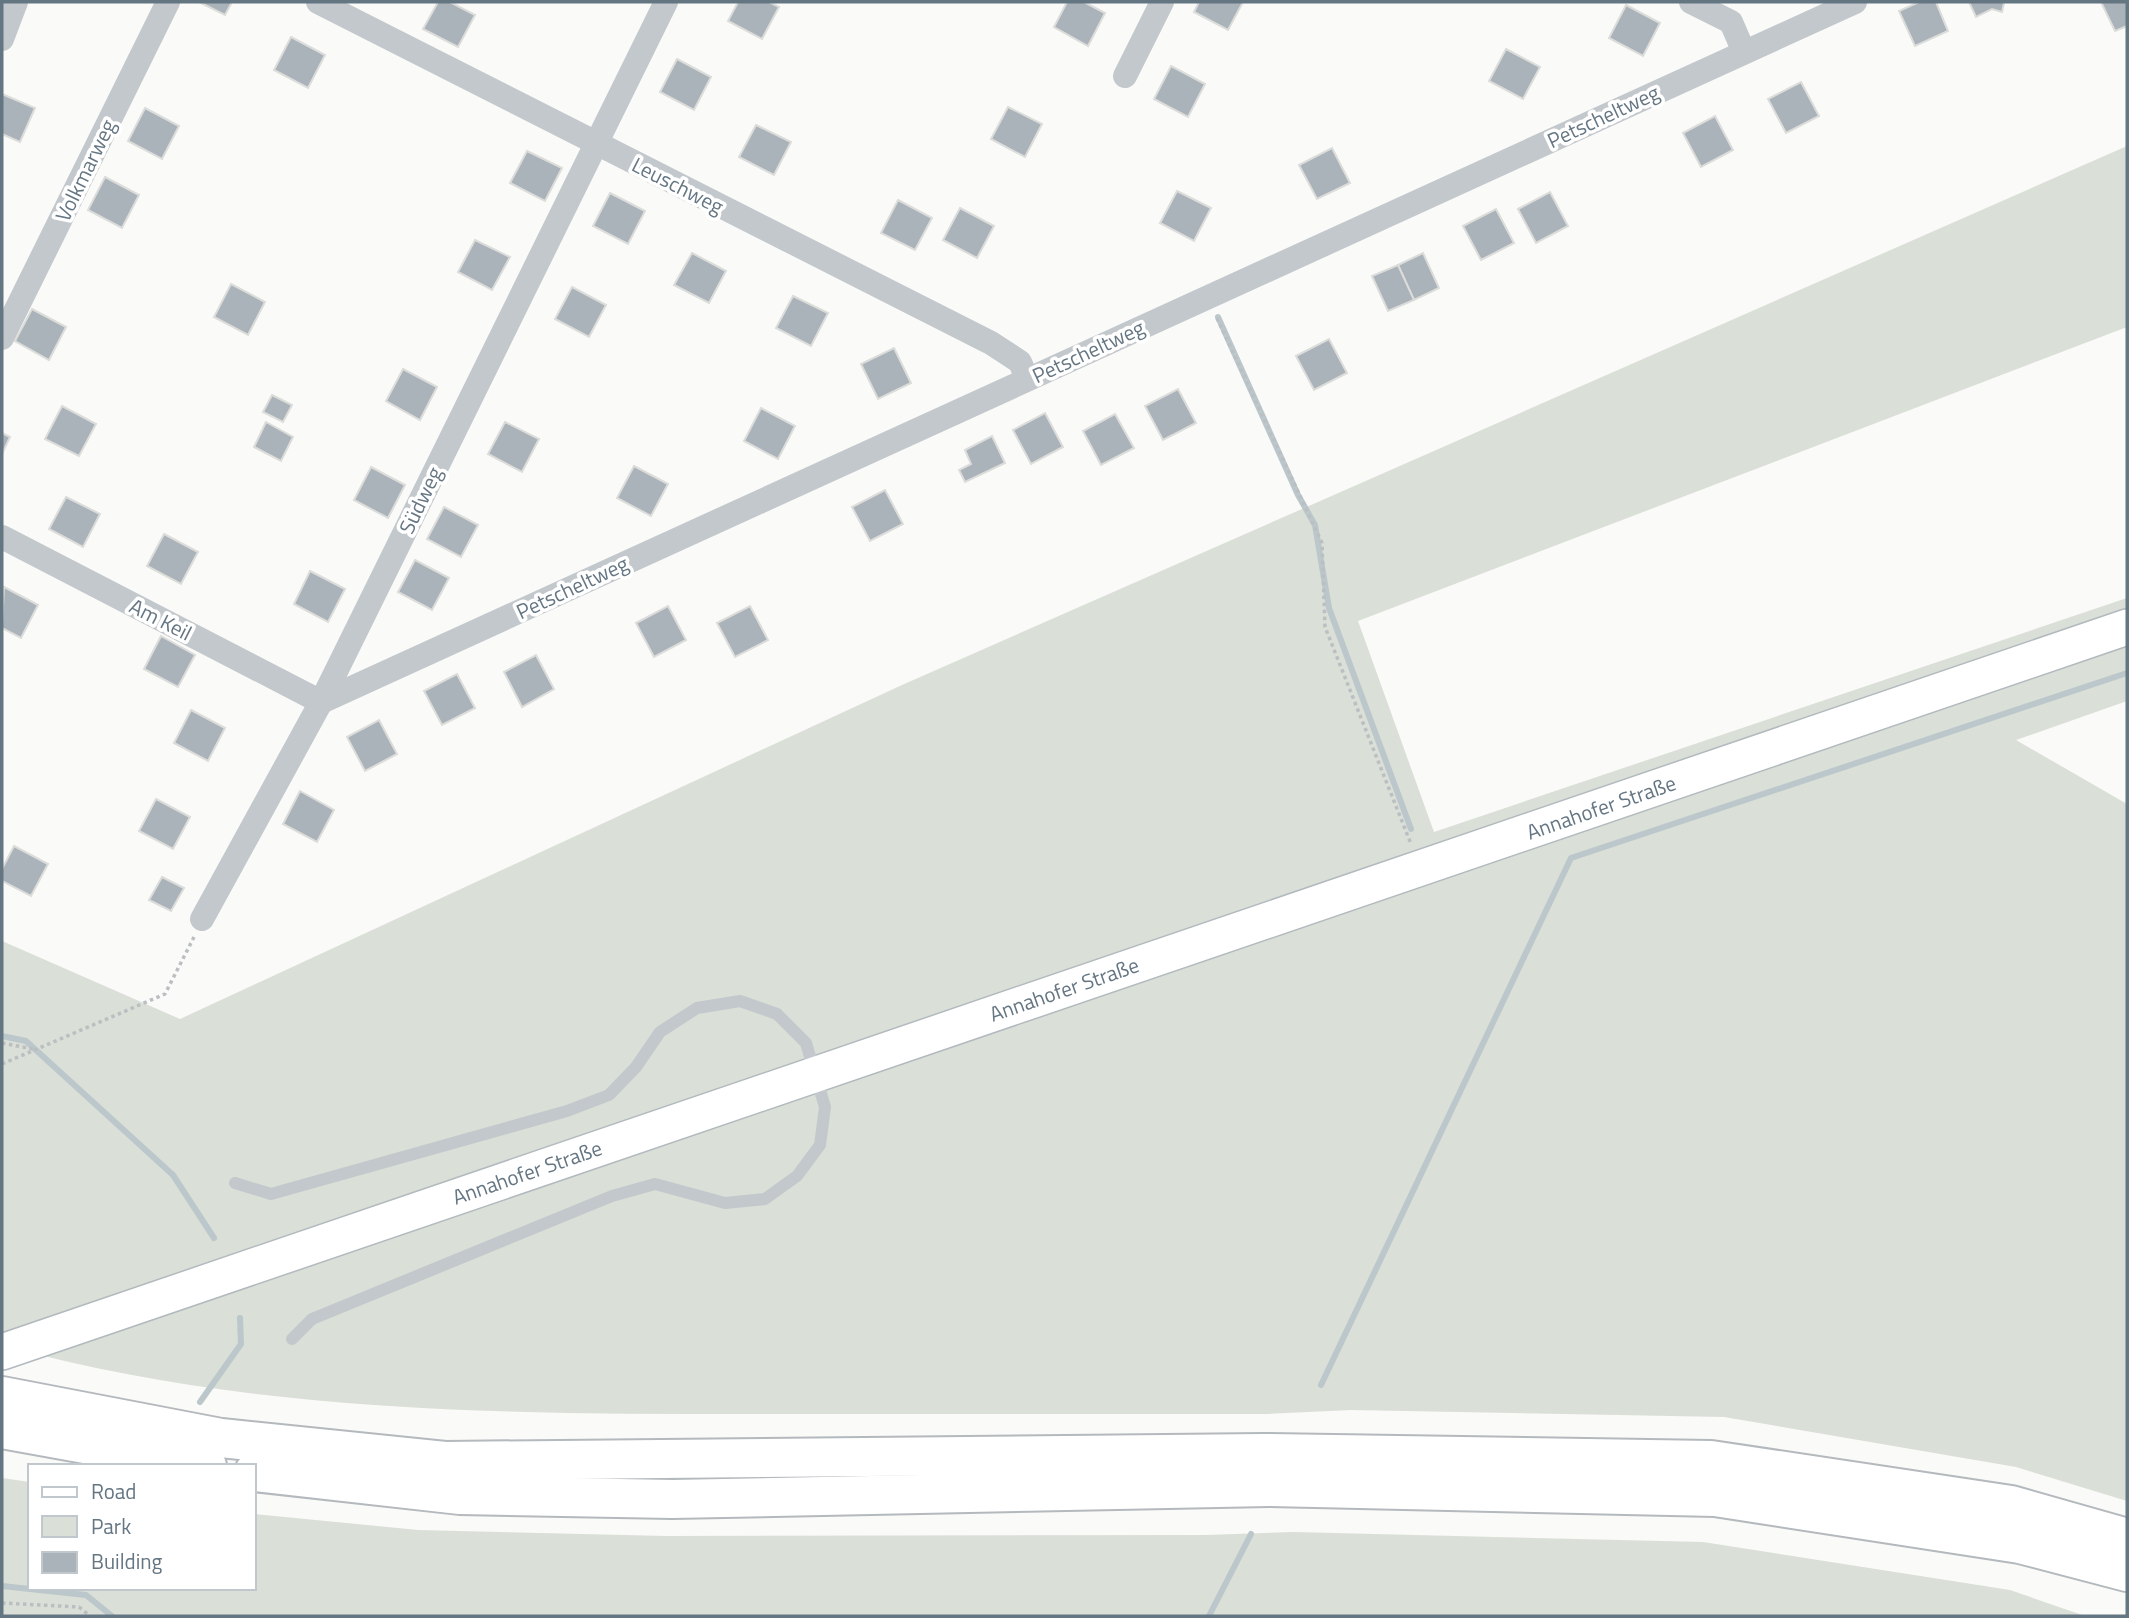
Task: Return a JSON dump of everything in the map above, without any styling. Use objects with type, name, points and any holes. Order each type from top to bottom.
[{"type":"highway","points":[[2,1396],[221,1438],[445,1461],[1264,1453],[1712,1460],[2011,1505],[2127,1538]]},
{"type":"highway","points":[[2,1430],[196,1464]]},
{"type":"highway","points":[[256,1472],[460,1496],[672,1499],[1269,1487],[1715,1497],[2020,1544],[2127,1572]]},
{"type":"street","points":[[2,39],[16,2]]},
{"type":"street","name":"Volkmarweg","points":[[2,338],[168,2]]},
{"type":"street","name":"Leuschweg","points":[[318,2],[991,343],[1020,362],[1027,379]]},
{"type":"street","name":"Südweg","points":[[202,919],[321,702],[666,2]]},
{"type":"street","points":[[1125,76],[1162,2]]},
{"type":"street","points":[[1692,2],[1731,22],[1744,52]]},
{"type":"street","name":"Petscheltweg","points":[[321,702],[1855,2]]},
{"type":"street","name":"Am Keil","points":[[2,537],[321,702]]},
{"type":"street","name":"Annahofer Straße","points":[[2,1352],[816,1072],[2127,627]]},
{"type":"lane","points":[[235,1183],[271,1194],[567,1111],[609,1095],[636,1067],[660,1032],[697,1008],[740,1002],[777,1014],[806,1043],[825,1107],[820,1145],[797,1176],[765,1199],[725,1203],[655,1184],[612,1196],[312,1319],[292,1339]]},
{"type":"path","points":[[1207,297],[1322,543],[1325,627],[1421,868]]},
{"type":"path","points":[[2,1063],[165,994],[202,919]]},
{"type":"path","points":[[2,1042],[35,1049]]},
{"type":"path","points":[[2,1603],[79,1607],[90,1616]]},
{"type":"green space","points":[[2127,146],[2127,327],[1358,621],[1434,832],[2127,598],[2127,701],[2016,740],[2127,804],[2127,1501],[2016,1467],[1724,1417],[1351,1410],[1267,1414],[743,1414],[463,1410],[370,1405],[184,1384],[93,1367],[2,1345],[2,941],[180,1019],[902,685]]},
{"type":"green space","points":[[2,1478],[28,1482],[28,1590],[256,1590],[256,1514],[418,1530],[666,1536],[1206,1535],[1293,1532],[1703,1542],[2010,1590],[2085,1616],[2,1616]]},
{"type":"building","points":[[199,2],[232,2],[225,15]]},
{"type":"building","points":[[438,2],[450,2],[475,15],[458,47],[423,29]]},
{"type":"building","points":[[738,2],[769,2],[779,7],[762,39],[728,21]]},
{"type":"building","points":[[1067,2],[1084,2],[1105,13],[1088,46],[1054,27]]},
{"type":"building","points":[[1199,2],[1243,2],[1228,30],[1194,12]]},
{"type":"building","points":[[1919,2],[1936,2],[1948,31],[1915,46],[1899,11]]},
{"type":"building","points":[[1969,2],[2004,3],[2002,12],[1992,9],[1976,17]]},
{"type":"building","points":[[2101,2],[2127,2],[2127,26],[2115,31]]},
{"type":"building","points":[[1626,5],[1660,23],[1643,56],[1609,38]]},
{"type":"building","points":[[291,37],[325,55],[308,88],[274,70]]},
{"type":"building","points":[[1506,49],[1540,67],[1523,99],[1489,81]]},
{"type":"building","points":[[677,59],[711,77],[694,110],[660,92]]},
{"type":"building","points":[[1171,66],[1205,84],[1188,117],[1154,99]]},
{"type":"building","points":[[1801,82],[1819,116],[1786,133],[1768,99]]},
{"type":"building","points":[[2,94],[35,108],[20,142],[2,134]]},
{"type":"building","points":[[1008,107],[1042,124],[1025,157],[991,139]]},
{"type":"building","points":[[145,108],[179,126],[162,159],[128,141]]},
{"type":"building","points":[[1715,116],[1733,150],[1701,167],[1683,133]]},
{"type":"building","points":[[756,125],[791,142],[774,175],[739,157]]},
{"type":"building","points":[[1332,148],[1350,183],[1317,199],[1299,165]]},
{"type":"building","points":[[527,151],[562,168],[545,201],[510,183]]},
{"type":"building","points":[[105,177],[139,195],[122,228],[88,210]]},
{"type":"building","points":[[1177,191],[1211,208],[1194,241],[1160,223]]},
{"type":"building","points":[[1550,192],[1568,226],[1536,243],[1518,209]]},
{"type":"building","points":[[610,193],[645,211],[628,244],[593,226]]},
{"type":"building","points":[[898,200],[932,218],[915,250],[881,233]]},
{"type":"building","points":[[960,208],[994,226],[977,258],[943,240]]},
{"type":"building","points":[[1496,209],[1514,243],[1481,260],[1463,226]]},
{"type":"building","points":[[475,240],[510,257],[492,290],[458,272]]},
{"type":"building","points":[[692,253],[726,271],[709,303],[674,285]]},
{"type":"building","points":[[1423,253],[1439,288],[1414,300],[1398,265]]},
{"type":"building","points":[[1398,265],[1414,300],[1388,311],[1372,276]]},
{"type":"building","points":[[231,284],[265,302],[248,335],[214,317]]},
{"type":"building","points":[[572,287],[606,305],[589,337],[555,319]]},
{"type":"building","points":[[793,296],[828,313],[811,346],[776,328]]},
{"type":"building","points":[[32,309],[66,327],[49,360],[15,341]]},
{"type":"building","points":[[1329,339],[1347,373],[1314,390],[1296,356]]},
{"type":"building","points":[[894,348],[911,383],[878,399],[861,364]]},
{"type":"building","points":[[403,369],[437,387],[420,420],[386,401]]},
{"type":"building","points":[[1178,389],[1196,423],[1163,440],[1145,406]]},
{"type":"building","points":[[272,395],[292,405],[283,422],[263,412]]},
{"type":"building","points":[[62,406],[96,424],[79,456],[45,439]]},
{"type":"building","points":[[761,408],[795,426],[778,459],[744,441]]},
{"type":"building","points":[[1045,413],[1063,447],[1031,464],[1013,430]]},
{"type":"building","points":[[1115,414],[1134,448],[1101,465],[1083,431]]},
{"type":"building","points":[[266,422],[293,437],[281,461],[254,447]]},
{"type":"building","points":[[505,422],[539,439],[522,472],[488,454]]},
{"type":"building","points":[[2,433],[10,437],[2,454]]},
{"type":"building","points":[[992,436],[1005,463],[965,482],[959,470],[971,464],[965,450]]},
{"type":"building","points":[[634,466],[668,484],[651,516],[617,498]]},
{"type":"building","points":[[371,467],[405,485],[388,518],[354,500]]},
{"type":"building","points":[[885,490],[903,524],[870,541],[852,507]]},
{"type":"building","points":[[66,497],[100,514],[83,547],[49,529]]},
{"type":"building","points":[[444,507],[478,525],[461,557],[427,539]]},
{"type":"building","points":[[164,534],[198,552],[181,584],[147,566]]},
{"type":"building","points":[[415,560],[449,578],[432,610],[398,592]]},
{"type":"building","points":[[310,571],[345,589],[328,622],[294,604]]},
{"type":"building","points":[[4,587],[38,605],[21,638],[2,628]]},
{"type":"building","points":[[668,606],[686,640],[654,657],[636,623]]},
{"type":"building","points":[[750,606],[768,640],[735,657],[717,623]]},
{"type":"building","points":[[161,636],[195,655],[178,687],[144,669]]},
{"type":"building","points":[[536,655],[554,689],[522,707],[504,672]]},
{"type":"building","points":[[457,674],[475,708],[442,725],[424,691]]},
{"type":"building","points":[[191,710],[225,728],[208,761],[174,743]]},
{"type":"building","points":[[379,720],[397,754],[365,771],[347,737]]},
{"type":"building","points":[[300,791],[334,810],[317,842],[283,824]]},
{"type":"building","points":[[156,799],[190,817],[173,849],[139,831]]},
{"type":"building","points":[[14,846],[48,864],[31,896],[2,881],[2,869]]},
{"type":"building","points":[[162,877],[184,888],[171,911],[149,900]]},
{"type":"waterway","points":[[1218,317],[1298,495],[1315,525],[1329,608],[1411,829]]},
{"type":"waterway","points":[[1321,1385],[1571,858],[2127,673]]},
{"type":"waterway","points":[[2,1036],[26,1041],[173,1175],[214,1238]]},
{"type":"waterway","points":[[200,1402],[241,1344],[240,1318]]},
{"type":"waterway","points":[[1209,1616],[1251,1534]]},
{"type":"waterway","points":[[2,1586],[28,1589]]},
{"type":"waterway","points":[[39,1590],[86,1595],[112,1616]]}]
